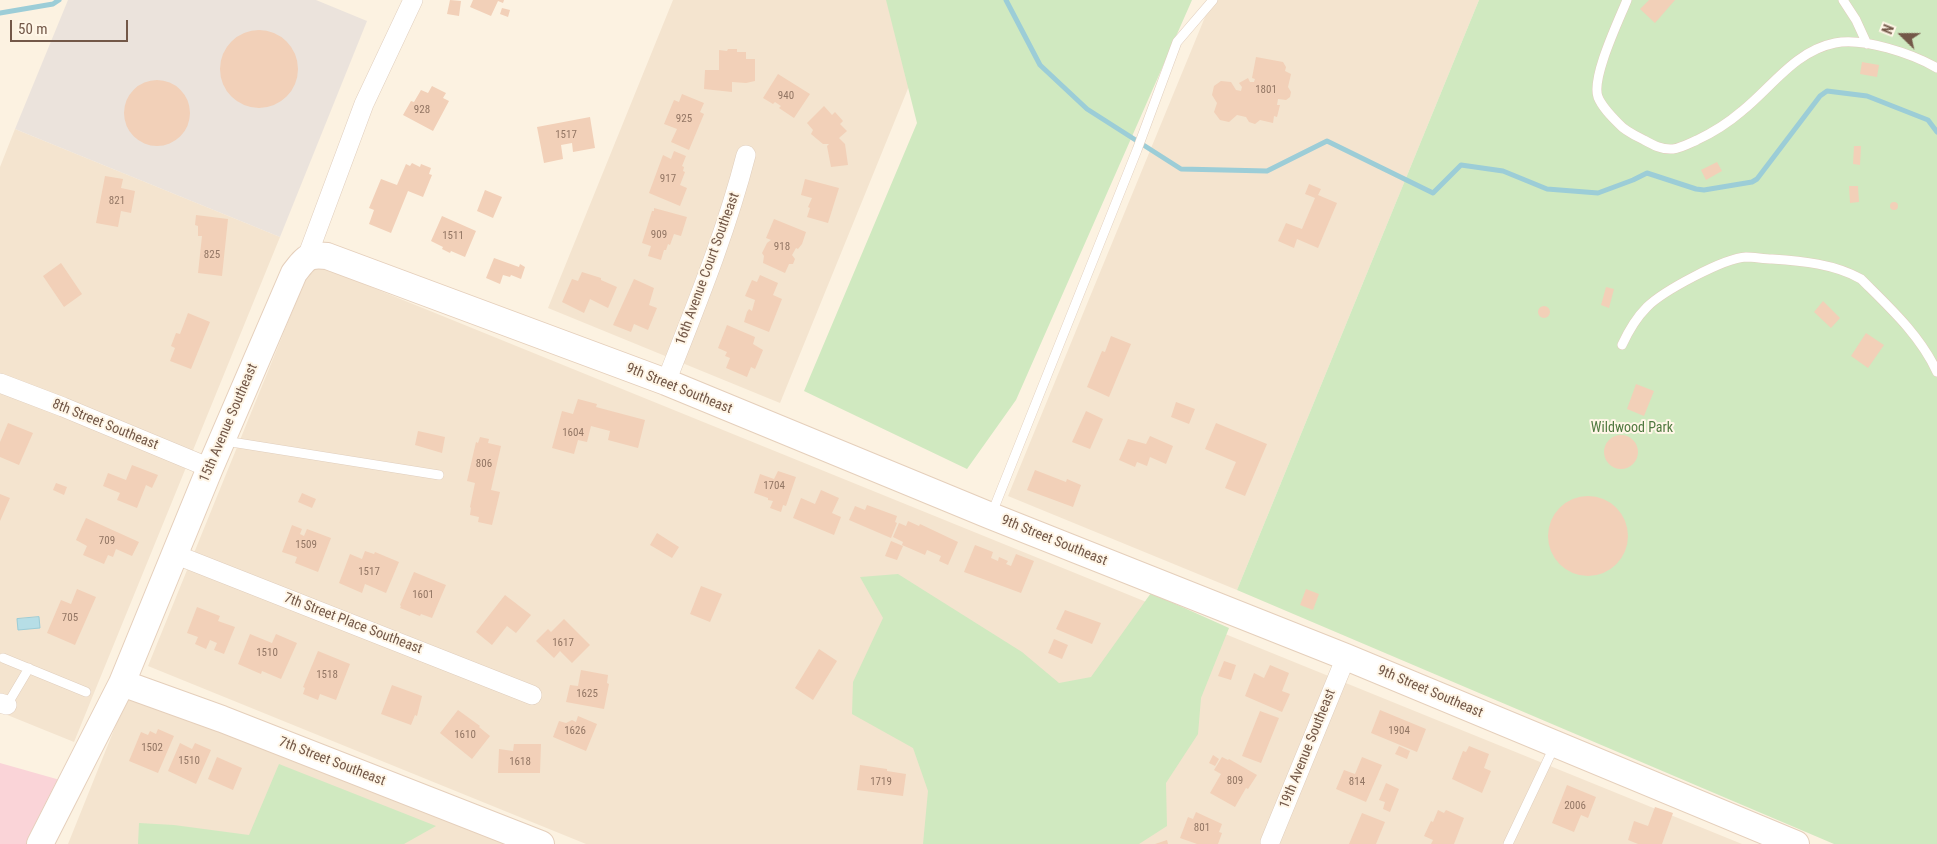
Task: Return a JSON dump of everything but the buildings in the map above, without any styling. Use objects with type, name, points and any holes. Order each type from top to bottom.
[{"type":"street","name":"15th Avenue Southeast","points":[[40,844],[122,683],[210,468],[294,273],[307,257],[364,104],[413,0]]},
{"type":"street","name":"16th Avenue Court Southeast","points":[[666,382],[707,276],[737,188],[746,155]]},
{"type":"street","name":"9th Street Southeast","points":[[307,257],[315,255],[327,256],[666,382],[990,516],[1346,657],[1765,835],[1796,844]]},
{"type":"street","name":"8th Street Southeast","points":[[0,384],[63,407],[210,468]]},
{"type":"street","name":"7th Street Place Southeast","points":[[174,554],[532,695]]},
{"type":"street","name":"19th Avenue Southeast","points":[[1270,842],[1346,657]]},
{"type":"street","name":"7th Street Southeast","points":[[122,683],[231,722],[541,844]]},
{"type":"lane","points":[[990,516],[1137,150],[1178,42],[1213,0]]},
{"type":"lane","points":[[1627,0],[1603,62],[1597,84],[1598,96],[1603,106],[1620,126],[1658,147],[1672,149],[1719,129],[1743,111],[1798,60],[1817,49],[1836,42],[1867,44],[1916,58],[1937,68]]},
{"type":"lane","points":[[1843,0],[1856,20],[1867,44]]},
{"type":"lane","points":[[1622,345],[1648,306],[1697,275],[1744,257],[1790,260],[1835,268],[1851,273],[1861,279],[1912,332],[1926,350],[1937,372]]},
{"type":"lane","points":[[222,440],[439,476]]},
{"type":"lane","points":[[3,658],[86,692]]},
{"type":"lane","points":[[4,704],[29,668]]},
{"type":"lane","points":[[1508,844],[1556,745]]},
{"type":"shaded area","points":[[68,0],[316,0],[367,21],[280,237],[15,129]]},
{"type":"shaded area","points":[[673,0],[944,0],[780,403],[548,308]]},
{"type":"shaded area","points":[[1212,0],[1479,0],[1237,590],[1008,496]]},
{"type":"shaded area","points":[[15,129],[280,237],[74,742],[0,712],[0,167]]},
{"type":"shaded area","points":[[312,263],[1742,844],[586,844],[148,666]]},
{"type":"shaded area","points":[[130,690],[510,844],[68,844]]},
{"type":"shaded area","points":[[0,763],[60,780],[32,844],[0,844]]},
{"type":"green space","points":[[886,0],[1192,0],[1016,400],[967,469],[804,391],[917,123]]},
{"type":"green space","name":"Wildwood Park","points":[[1479,0],[1937,0],[1937,844],[1834,844],[1237,590]]},
{"type":"green space","points":[[898,574],[1022,652],[1059,683],[1091,677],[1151,593],[1229,628],[1201,698],[1198,734],[1166,783],[1167,826],[1139,844],[923,844],[928,791],[913,748],[852,714],[853,682],[883,618],[860,577]]},
{"type":"green space","points":[[279,764],[436,826],[404,844],[138,844],[139,823],[174,825],[249,835]]},
{"type":"water","points":[[39,617],[40,628],[18,630],[17,619]]},
{"type":"waterway","points":[[0,13],[53,4],[59,0]]},
{"type":"waterway","points":[[1006,0],[1040,65],[1087,109],[1181,169],[1267,171],[1327,141],[1433,193],[1461,165],[1503,171],[1547,189],[1598,193],[1647,173],[1704,190],[1752,182],[1757,179],[1820,96],[1827,91],[1867,96],[1928,120],[1937,132]]}]
